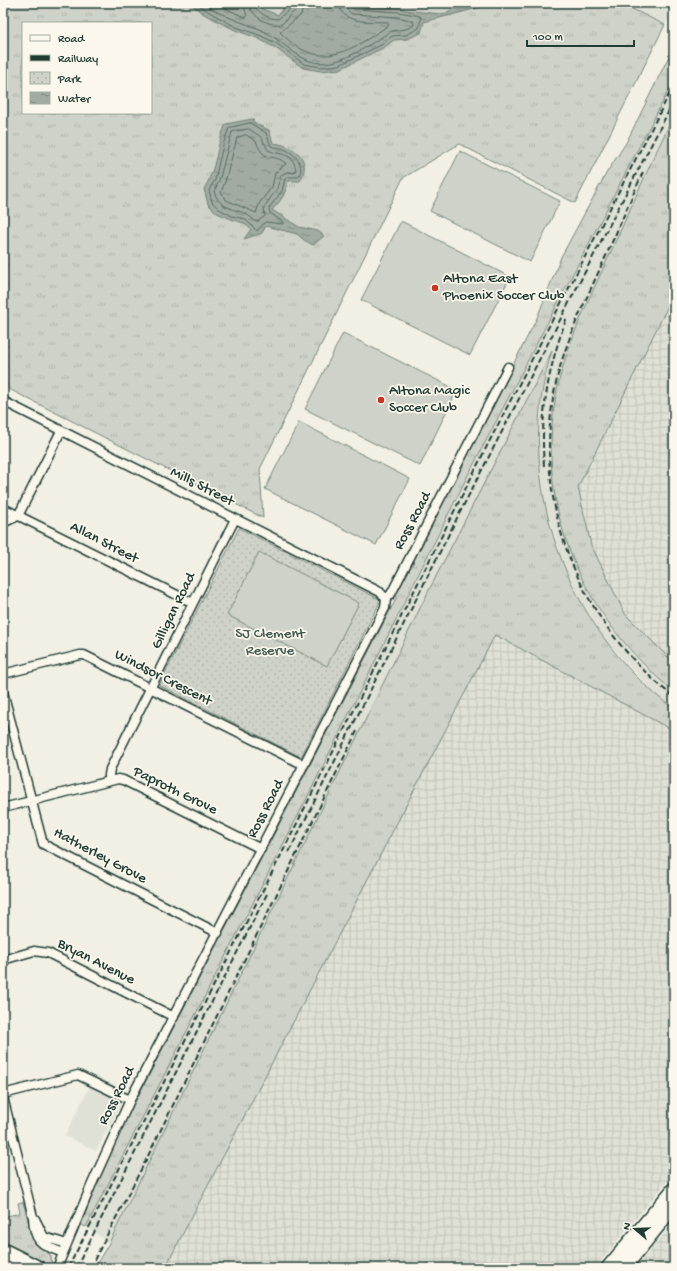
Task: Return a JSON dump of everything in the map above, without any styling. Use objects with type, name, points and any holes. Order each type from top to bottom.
[{"type":"main road","points":[[626,1260],[674,1189]]},
{"type":"main road","points":[[608,1268],[626,1260],[674,1206]]},
{"type":"main road","points":[[3,1250],[39,1268]]},
{"type":"main road","points":[[3,1263],[12,1268]]},
{"type":"street","name":"Ross Road","points":[[58,1268],[105,1153],[130,1100],[218,933],[385,608],[386,599],[413,551],[508,367]]},
{"type":"street","name":"Mills Street","points":[[3,401],[380,592],[386,599]]},
{"type":"street","points":[[3,523],[18,516],[61,431]]},
{"type":"street","name":"Allan Street","points":[[3,508],[193,603]]},
{"type":"street","name":"Gilligan Road","points":[[110,781],[108,775],[110,769],[235,519]]},
{"type":"street","name":"Windsor Crescent","points":[[3,674],[80,655],[88,657],[304,765]]},
{"type":"street","name":"Hatherley Grove","points":[[3,692],[40,838],[46,847],[218,933]]},
{"type":"street","name":"Paproth Grove","points":[[3,808],[118,779],[129,782],[261,849]]},
{"type":"street","name":"Bryan Avenue","points":[[3,960],[34,951],[48,953],[174,1017]]},
{"type":"street","points":[[63,1253],[39,1242],[34,1232],[33,1217],[3,1096],[78,1075],[130,1100]]},
{"type":"street","points":[[33,1217],[44,1237],[67,1244]]},
{"type":"shaded area","points":[[620,3],[674,3],[674,9],[665,25]]},
{"type":"shaded area","points":[[674,80],[674,116],[650,163],[621,230],[586,304],[567,355],[554,409],[552,473],[559,516],[573,559],[592,599],[605,620],[628,649],[645,667],[674,692],[674,709],[658,698],[606,641],[577,594],[561,558],[545,501],[539,458],[541,405],[545,377],[551,354],[428,592],[109,1243],[86,1227],[304,804],[465,481]]},
{"type":"shaded area","points":[[674,294],[674,663],[625,614],[591,545],[578,487]]},
{"type":"shaded area","points":[[495,634],[674,731],[674,1173],[595,1268],[165,1268]]},
{"type":"shaded area","points":[[95,1075],[127,1092],[96,1151],[65,1136]]},
{"type":"shaded area","points":[[674,1221],[674,1268],[636,1268]]},
{"type":"green space","points":[[3,3],[620,3],[665,25],[575,203],[459,144],[403,178],[260,469],[263,518],[3,386]]},
{"type":"green space","points":[[674,46],[674,80],[465,481],[304,804],[86,1227],[81,1225],[95,1188],[122,1127],[397,597],[395,595],[537,318],[561,257],[607,172],[626,143]]},
{"type":"green space","points":[[674,116],[674,294],[578,487],[591,545],[625,614],[674,663],[674,692],[642,662],[614,630],[591,595],[572,558],[559,518],[552,477],[551,434],[557,390],[575,332],[591,294]]},
{"type":"green space","points":[[460,151],[560,201],[530,262],[430,211]]},
{"type":"green space","name":"Altona East Phoenix Soccer Club","points":[[401,221],[510,277],[470,355],[361,300]]},
{"type":"green space","name":"Altona Magic Soccer Club","points":[[343,333],[457,390],[420,466],[305,409]]},
{"type":"green space","points":[[552,351],[541,400],[539,450],[544,500],[558,549],[578,595],[604,638],[636,676],[674,709],[674,731],[495,635],[165,1268],[94,1268],[109,1243],[428,592]]},
{"type":"green space","points":[[299,422],[410,479],[376,545],[265,489]]},
{"type":"green space","name":"SJ Clement Reserve","points":[[239,528],[381,600],[301,757],[159,685]]},
{"type":"green space","points":[[259,552],[359,603],[327,666],[227,615]]},
{"type":"green space","points":[[23,1202],[33,1239],[51,1256],[52,1267],[46,1266],[3,1243],[3,1217],[20,1213],[18,1203]]},
{"type":"water","points":[[190,3],[256,3],[262,9],[278,15],[282,9],[293,3],[345,3],[346,5],[400,8],[405,10],[440,14],[448,13],[458,6],[465,4],[497,3],[424,22],[421,33],[407,39],[394,40],[383,48],[340,69],[321,71],[303,68],[274,47],[257,38],[235,30],[202,13]]},
{"type":"water","points":[[252,119],[256,124],[269,130],[273,143],[281,144],[294,150],[303,160],[303,173],[300,181],[288,181],[283,197],[272,210],[299,227],[318,231],[324,236],[313,245],[297,234],[266,226],[262,233],[244,239],[251,229],[244,223],[217,213],[208,204],[204,189],[212,173],[220,140],[226,124]]},
{"type":"railway","points":[[68,1268],[279,859],[488,444],[674,85]]},
{"type":"railway","points":[[289,852],[458,516],[674,101]]},
{"type":"railway","points":[[643,172],[581,311],[564,353],[551,414],[549,460],[554,505],[566,549],[585,591],[609,630],[639,665],[674,697]]},
{"type":"railway","points":[[544,466],[543,427],[547,390],[550,372],[567,317]]},
{"type":"railway","points":[[90,1268],[146,1160],[357,731]]},
{"type":"railway","points":[[76,1268],[268,892]]},
{"type":"place","name":"Altona East Phoenix Soccer Club","points":[[435,288]]},
{"type":"place","name":"Altona Magic Soccer Club","points":[[381,400]]}]
